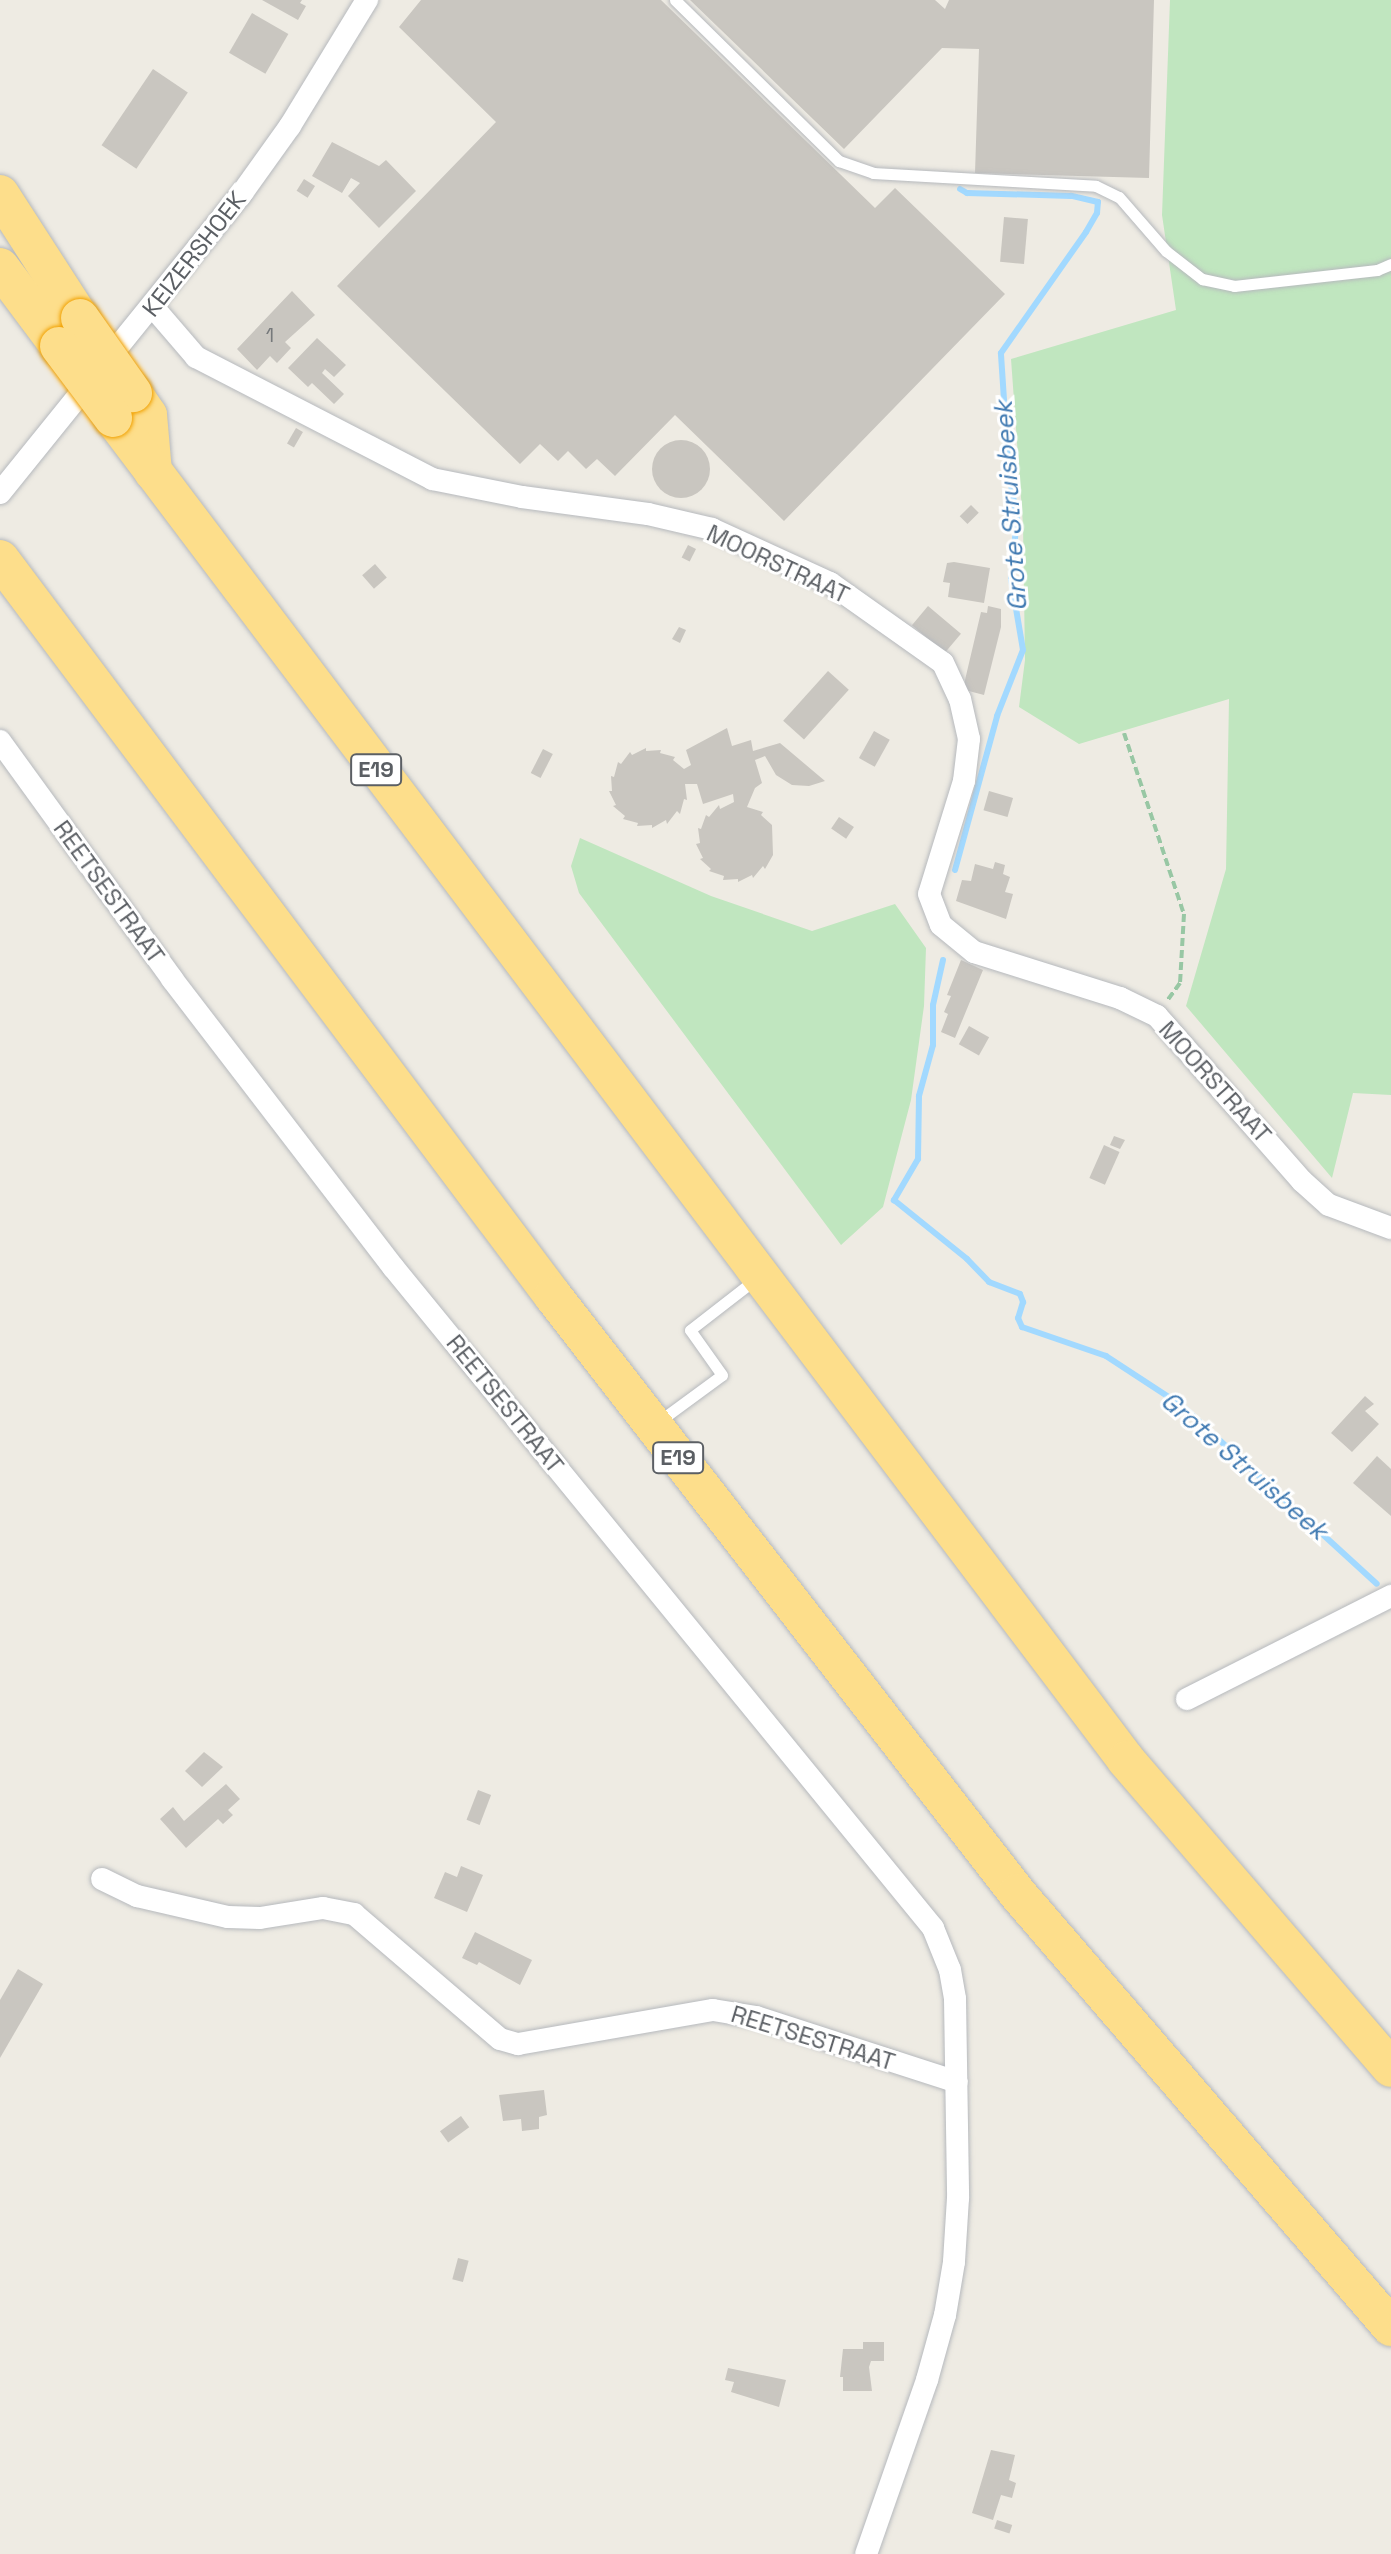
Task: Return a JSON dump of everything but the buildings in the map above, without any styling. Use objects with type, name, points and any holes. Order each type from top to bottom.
[{"type":"highway","points":[[0,194],[70,332]]},
{"type":"highway","name":"E19","points":[[0,267],[70,332],[123,406],[153,475],[1126,1760],[1391,2068]]},
{"type":"highway","name":"E19","points":[[0,560],[653,1425],[1017,1893],[1391,2327]]},
{"type":"street","name":"KEIZERSHOEK","points":[[0,493],[153,307],[290,126],[367,0]]},
{"type":"street","name":"MOORSTRAAT","points":[[153,307],[196,357],[432,479],[522,497],[648,514],[712,529],[830,583],[943,663],[960,699],[969,739],[964,781],[929,894],[941,925],[974,952],[1120,998],[1157,1016],[1302,1181],[1329,1205],[1391,1228]]},
{"type":"street","name":"REETSESTRAAT","points":[[0,741],[189,1002],[393,1267],[924,1915],[950,1970],[957,2082],[958,2198],[954,2262],[945,2315],[927,2380],[866,2554]]},
{"type":"street","points":[[1187,1699],[1391,1596]]},
{"type":"street","name":"REETSESTRAAT","points":[[102,1879],[137,1896],[228,1917],[260,1918],[323,1908],[354,1914],[500,2039],[518,2044],[713,2010],[756,2017],[957,2082]]},
{"type":"lane","points":[[675,0],[839,161],[873,173],[1096,186],[1119,197],[1166,251],[1202,279],[1234,286],[1377,270],[1391,264]]},
{"type":"lane","points":[[653,1425],[722,1375],[690,1330],[761,1276]]},
{"type":"path","points":[[1124,733],[1184,914],[1180,983],[1157,1016]]},
{"type":"green space","points":[[1170,0],[1391,0],[1391,1095],[1353,1093],[1332,1178],[1186,1006],[1226,869],[1229,699],[1079,744],[1019,707],[1025,660],[1023,525],[1011,359],[1176,310],[1162,215]]},
{"type":"green space","points":[[580,838],[711,896],[812,931],[895,904],[926,948],[924,1006],[911,1100],[883,1207],[841,1245],[579,893],[571,866]]},
{"type":"waterway","name":"Grote Struisbeek","points":[[955,870],[997,716],[1023,650],[1011,579],[1017,518],[1009,475],[1001,353],[1086,232],[1097,213],[1098,202],[1071,196],[967,193],[960,189]]},
{"type":"waterway","name":"Grote Struisbeek","points":[[943,960],[933,1005],[933,1045],[919,1096],[918,1159],[894,1200],[967,1259],[989,1282],[1020,1294],[1023,1302],[1018,1318],[1022,1327],[1106,1356],[1181,1405],[1377,1584]]}]
